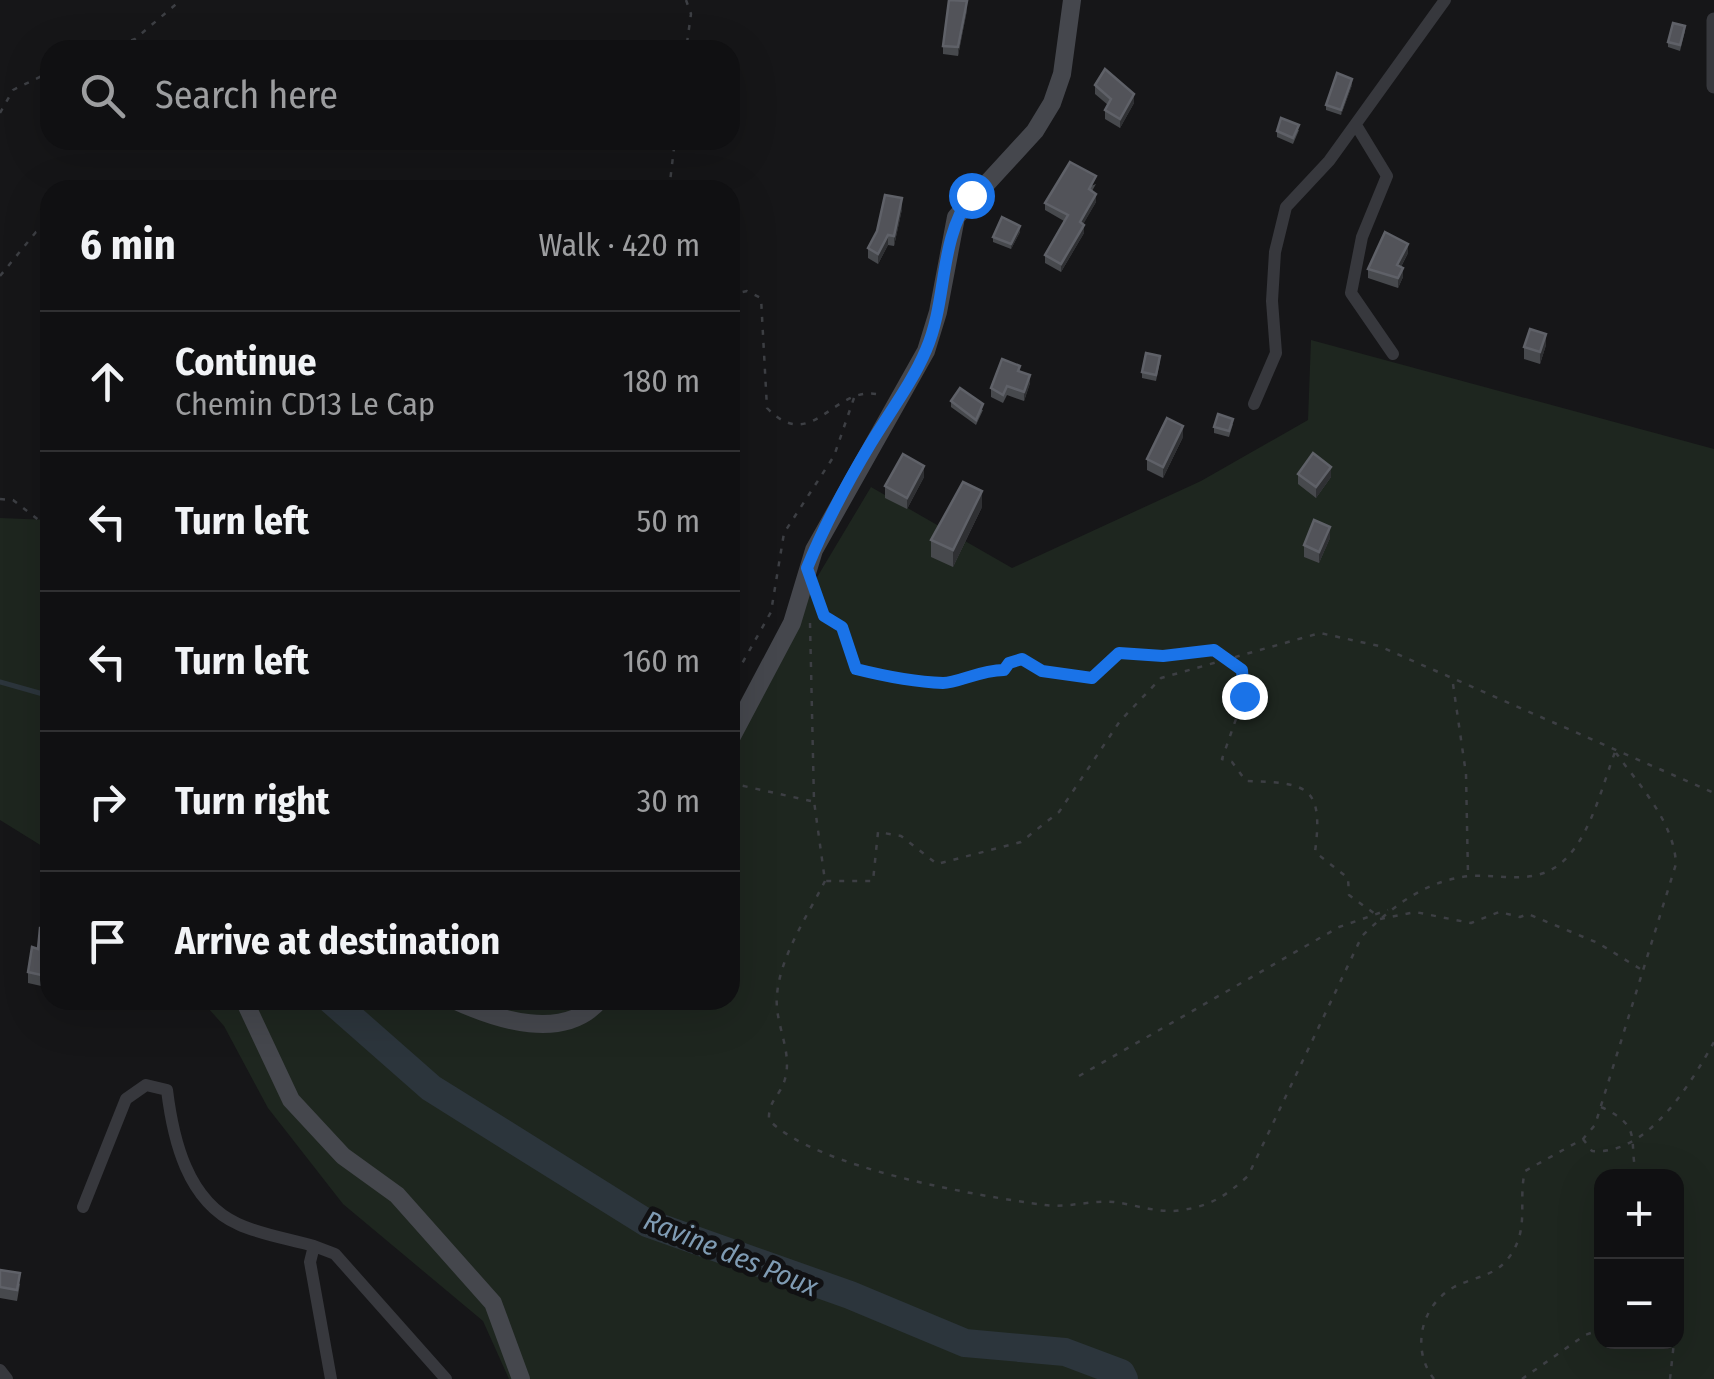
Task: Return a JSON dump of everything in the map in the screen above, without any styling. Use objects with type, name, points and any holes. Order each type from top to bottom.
[{"type":"main road","points":[[740,721],[796,614],[814,550],[926,350],[956,217],[1035,131],[1052,103],[1062,74],[1072,0]]},
{"type":"main road","points":[[249,1010],[291,1100],[343,1156],[397,1196],[492,1303],[522,1379]]},
{"type":"main road","points":[[488,1010],[536,1024],[564,1023],[584,1010]]},
{"type":"street","points":[[1254,404],[1276,352],[1272,284],[1286,207],[1356,125],[1446,0]]},
{"type":"street","points":[[1714,20],[1714,86]]},
{"type":"street","points":[[1356,125],[1387,176],[1362,237],[1351,293],[1393,354]]},
{"type":"street","points":[[83,1207],[126,1098],[146,1084],[167,1090],[174,1139],[202,1196],[236,1224],[335,1254],[446,1379]]},
{"type":"street","points":[[314,1246],[310,1262],[331,1379]]},
{"type":"street","points":[[0,1370],[7,1379]]},
{"type":"path","points":[[132,40],[181,0]]},
{"type":"path","points":[[686,0],[691,14],[687,40]]},
{"type":"path","points":[[0,113],[13,90],[40,77]]},
{"type":"path","points":[[671,180],[673,150]]},
{"type":"path","points":[[0,276],[40,232]]},
{"type":"path","points":[[740,292],[747,290],[761,298],[766,408],[782,424],[798,427],[854,398],[876,392],[898,401]]},
{"type":"path","points":[[740,667],[771,612],[784,533],[834,456],[854,398]]},
{"type":"path","points":[[0,499],[13,500],[40,521]]},
{"type":"path","points":[[815,596],[824,616],[842,627],[856,669],[900,679],[946,684],[979,670],[1004,670],[1009,663],[1022,659],[1042,671],[1092,678],[1119,653],[1163,656],[1214,650],[1242,670],[1244,696],[1222,759],[1232,762],[1246,781],[1293,782],[1306,789],[1320,816],[1315,852],[1348,878],[1349,895],[1375,914]]},
{"type":"path","points":[[796,614],[811,623],[814,801],[825,881],[787,960],[776,996],[786,1048],[785,1081],[768,1104],[769,1120],[782,1134],[833,1156],[934,1184],[1050,1206],[1114,1202],[1180,1211],[1222,1200],[1248,1176],[1362,936],[1390,909],[1425,887],[1468,876],[1528,877],[1555,868],[1577,841],[1615,752]]},
{"type":"path","points":[[825,881],[873,881],[878,832],[900,836],[937,864],[1021,842],[1059,812],[1120,721],[1162,678],[1320,633],[1379,646],[1714,793]]},
{"type":"path","points":[[1452,681],[1466,774],[1468,876]]},
{"type":"path","points":[[1434,1379],[1420,1354],[1421,1331],[1434,1304],[1454,1288],[1498,1272],[1521,1238],[1524,1212],[1520,1190],[1525,1172],[1583,1139],[1595,1125],[1676,864],[1676,845],[1615,752]]},
{"type":"path","points":[[740,784],[814,801]]},
{"type":"path","points":[[1079,1076],[1339,928],[1390,909]]},
{"type":"path","points":[[1379,919],[1415,912],[1470,923],[1498,912],[1520,917],[1528,914],[1609,948],[1643,971]]},
{"type":"path","points":[[1583,1139],[1592,1151],[1612,1153],[1636,1140],[1669,1106],[1714,1042]]},
{"type":"path","points":[[1600,1106],[1619,1116],[1636,1140],[1637,1169]]},
{"type":"path","points":[[1522,1379],[1594,1335]]},
{"type":"path","points":[[1670,1379],[1673,1349]]},
{"type":"shaded area","points":[[1311,340],[1714,449],[1714,1379],[509,1379],[483,1321],[343,1204],[268,1108],[224,1026],[210,1010],[740,1010],[740,706],[871,487],[1012,568],[1201,481],[1308,420]]},
{"type":"shaded area","points":[[0,518],[40,520],[40,845],[0,820]]},
{"type":"building","points":[[949,0],[967,1],[958,47],[943,46]]},
{"type":"building","points":[[1673,23],[1685,26],[1680,45],[1668,42]]},
{"type":"building","points":[[1105,69],[1134,94],[1120,119],[1105,110],[1111,99],[1095,85]]},
{"type":"building","points":[[1337,73],[1352,79],[1341,110],[1326,105]]},
{"type":"building","points":[[1281,118],[1299,125],[1293,138],[1277,131]]},
{"type":"building","points":[[1070,162],[1096,176],[1089,189],[1096,194],[1080,222],[1084,225],[1061,264],[1045,255],[1068,215],[1045,203]]},
{"type":"building","points":[[885,195],[902,198],[894,236],[888,235],[878,254],[868,248],[877,231]]},
{"type":"building","points":[[1002,217],[1020,226],[1011,244],[993,237]]},
{"type":"building","points":[[1385,232],[1408,244],[1397,265],[1403,268],[1398,278],[1368,269]]},
{"type":"building","points":[[1530,329],[1546,334],[1540,352],[1524,347]]},
{"type":"building","points":[[1146,353],[1160,356],[1156,375],[1142,372]]},
{"type":"building","points":[[1002,359],[1030,375],[1024,392],[1007,386],[1003,395],[991,388]]},
{"type":"building","points":[[960,388],[983,404],[976,420],[951,401]]},
{"type":"building","points":[[1218,414],[1233,419],[1229,431],[1214,427]]},
{"type":"building","points":[[1167,418],[1183,426],[1163,467],[1147,459]]},
{"type":"building","points":[[1313,453],[1331,467],[1316,487],[1298,474]]},
{"type":"building","points":[[903,454],[924,466],[907,498],[885,486]]},
{"type":"building","points":[[963,482],[982,491],[953,550],[931,540]]},
{"type":"building","points":[[1314,520],[1330,527],[1319,552],[1304,545]]},
{"type":"building","points":[[40,928],[40,975],[28,972],[32,947],[38,949]]},
{"type":"building","points":[[0,1270],[20,1273],[17,1290],[0,1287]]},
{"type":"waterway","name":"Ravine des Poux","points":[[0,682],[40,693]]},
{"type":"waterway","name":"Ravine des Poux","points":[[342,1010],[431,1088],[647,1223],[850,1295],[965,1343],[1065,1352],[1121,1373],[1124,1379]]},
{"type":"route","points":[[971,195],[956,217],[948,240],[938,312],[926,350],[869,446],[807,568],[824,616],[842,627],[850,641],[850,658],[856,669],[900,679],[922,678],[946,684],[979,670],[1004,670],[1009,663],[1022,659],[1042,671],[1092,678],[1119,653],[1163,656],[1214,650],[1242,670],[1244,696]]}]
